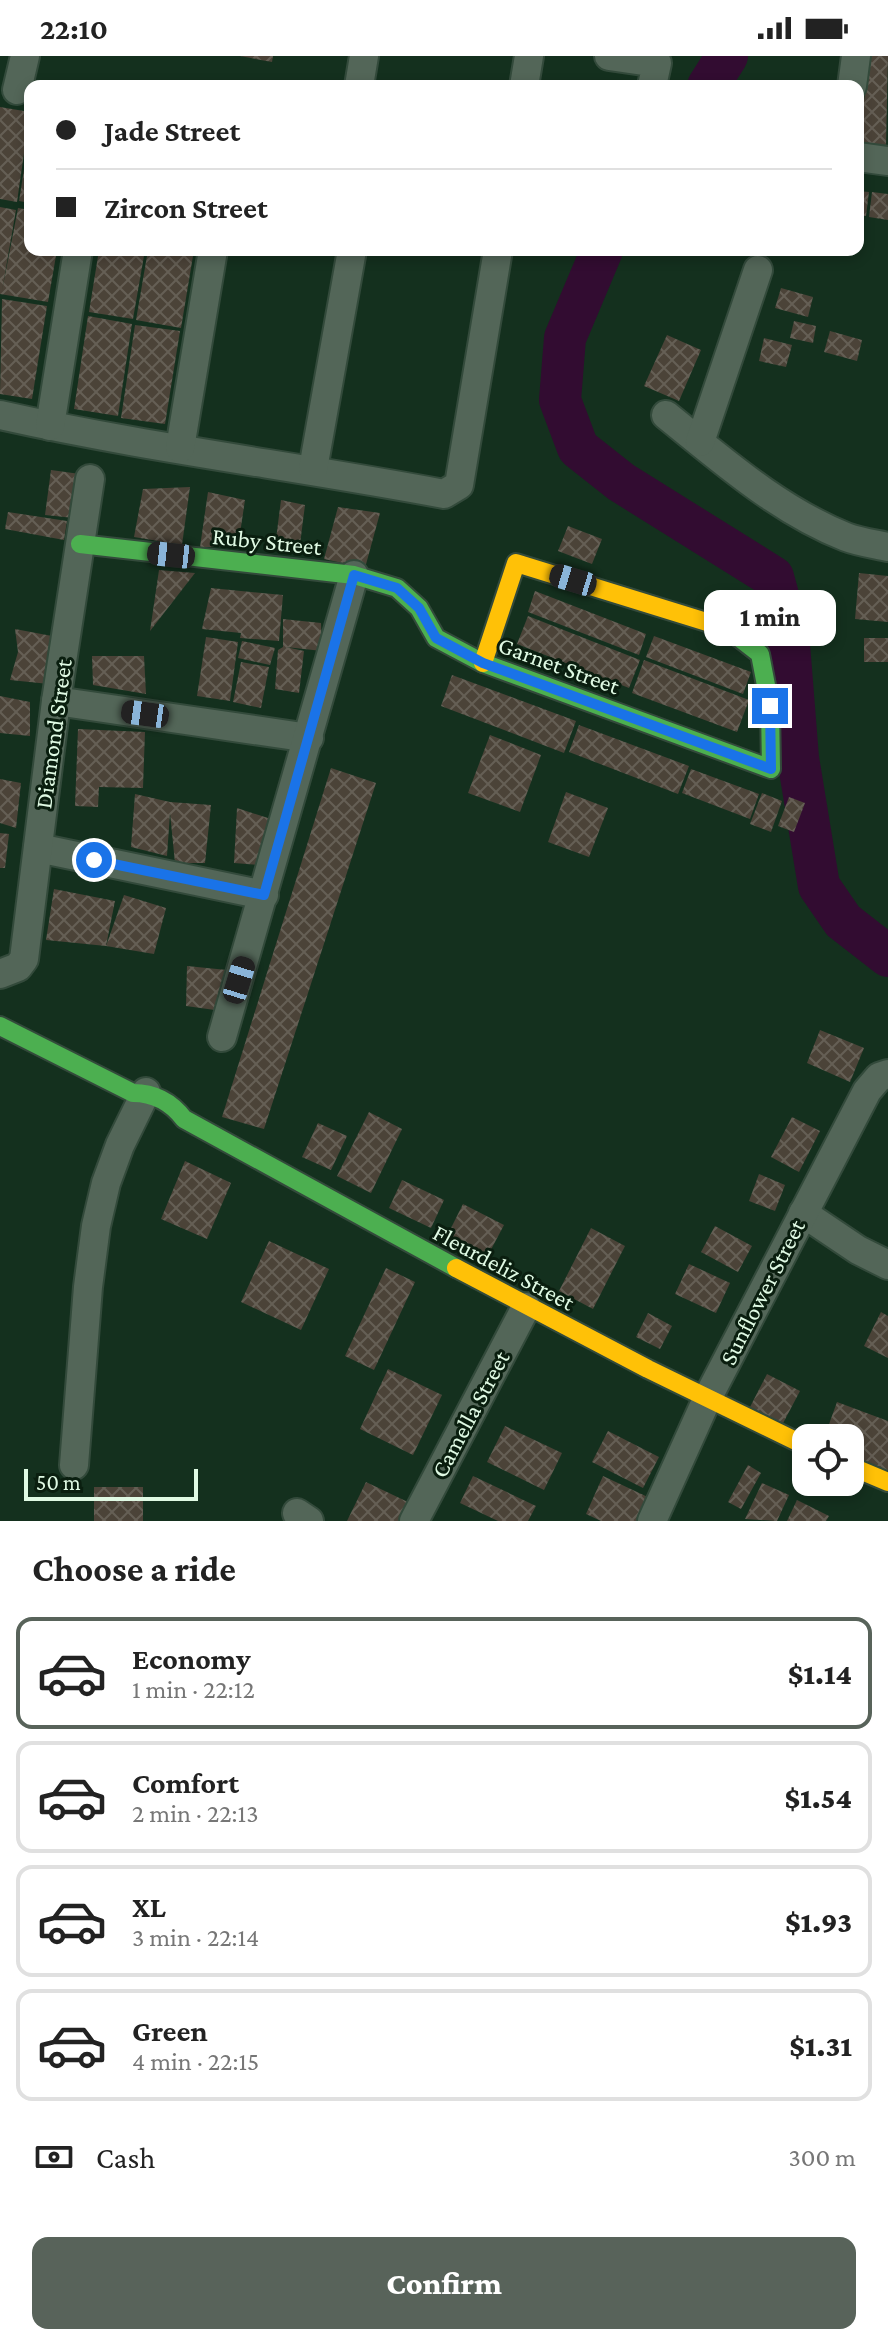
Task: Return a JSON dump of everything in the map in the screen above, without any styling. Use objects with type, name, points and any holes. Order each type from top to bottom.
[{"type":"street","points":[[16,90],[25,56]]},
{"type":"street","points":[[360,80],[364,56]]},
{"type":"street","points":[[525,80],[529,56]]},
{"type":"street","points":[[609,56],[657,63],[653,80]]},
{"type":"street","points":[[853,80],[856,56]]},
{"type":"street","points":[[864,158],[888,161]]},
{"type":"street","points":[[50,426],[77,256]]},
{"type":"street","points":[[180,448],[212,256]]},
{"type":"street","points":[[313,469],[351,256]]},
{"type":"street","points":[[0,415],[444,494],[459,485],[497,256]]},
{"type":"street","points":[[700,442],[758,270]]},
{"type":"street","points":[[666,415],[741,475],[797,513],[847,537],[888,547]]},
{"type":"street","name":"Diamond Street","points":[[0,974],[18,967],[24,959],[56,701],[90,479]]},
{"type":"street","name":"Ruby Street","points":[[80,544],[354,575]]},
{"type":"street","name":"Garnet Street","points":[[354,575],[397,588],[419,608],[436,638],[483,663],[771,769],[770,706],[760,654],[726,628],[516,563],[483,663]]},
{"type":"street","points":[[222,1037],[354,575]]},
{"type":"street","points":[[56,701],[309,738]]},
{"type":"street","points":[[38,848],[264,895]]},
{"type":"street","name":"Fleurdeliz Street","points":[[0,1026],[140,1096],[176,1107],[184,1119],[526,1307],[792,1439]]},
{"type":"street","name":"Sunflower Street","points":[[652,1521],[707,1399],[867,1091],[879,1077],[888,1074]]},
{"type":"street","points":[[74,1465],[96,1226],[106,1183],[140,1096]]},
{"type":"street","points":[[803,1213],[858,1250],[888,1265]]},
{"type":"street","name":"Camella Street","points":[[414,1521],[526,1307]]},
{"type":"street","points":[[864,1472],[888,1482]]},
{"type":"building","points":[[240,56],[273,56],[272,62]]},
{"type":"building","points":[[870,56],[888,56],[886,147],[864,145],[864,100]]},
{"type":"building","points":[[0,107],[24,111],[24,154],[17,202],[0,199]]},
{"type":"building","points":[[24,169],[24,202],[19,201]]},
{"type":"building","points":[[864,192],[869,192],[864,216]]},
{"type":"building","points":[[872,192],[888,194],[888,220],[869,217]]},
{"type":"building","points":[[0,207],[16,210],[2,291],[18,208],[24,209],[24,256],[56,256],[48,302],[0,294]]},
{"type":"building","points":[[98,256],[144,256],[133,319],[89,312]]},
{"type":"building","points":[[147,256],[193,256],[181,328],[136,320]]},
{"type":"building","points":[[781,288],[813,297],[808,317],[775,308]]},
{"type":"building","points":[[2,299],[47,306],[32,399],[0,394]]},
{"type":"building","points":[[88,316],[132,324],[118,416],[74,409]]},
{"type":"building","points":[[794,321],[816,326],[813,343],[790,338]]},
{"type":"building","points":[[135,325],[180,331],[165,424],[121,418]]},
{"type":"building","points":[[830,331],[862,340],[857,361],[824,352]]},
{"type":"building","points":[[667,335],[701,350],[679,401],[644,386]]},
{"type":"building","points":[[764,338],[792,345],[786,367],[759,361]]},
{"type":"building","points":[[51,470],[80,474],[74,518],[45,515]]},
{"type":"building","points":[[190,487],[182,545],[134,537],[143,489]]},
{"type":"building","points":[[208,492],[245,500],[238,547],[200,547]]},
{"type":"building","points":[[281,500],[305,505],[299,552],[275,547]]},
{"type":"building","points":[[338,507],[380,513],[365,568],[324,559]]},
{"type":"building","points":[[8,512],[67,521],[64,540],[5,529]]},
{"type":"building","points":[[568,526],[602,539],[592,564],[558,551]]},
{"type":"building","points":[[159,570],[195,573],[150,631]]},
{"type":"building","points":[[859,573],[888,576],[888,622],[855,619]]},
{"type":"building","points":[[211,588],[283,595],[279,641],[240,638],[241,633],[202,629]]},
{"type":"building","points":[[535,591],[646,634],[639,655],[528,612]]},
{"type":"building","points":[[528,616],[640,660],[629,688],[517,644]]},
{"type":"building","points":[[283,619],[321,623],[322,651],[286,647],[304,651],[299,693],[275,689],[278,650],[283,647]]},
{"type":"building","points":[[15,629],[52,636],[47,656],[49,684],[10,680],[18,652]]},
{"type":"building","points":[[654,636],[751,672],[743,694],[646,657]]},
{"type":"building","points":[[206,637],[238,642],[230,701],[197,696]]},
{"type":"building","points":[[864,638],[888,638],[888,662],[864,662]]},
{"type":"building","points":[[242,641],[275,648],[270,665],[238,658]]},
{"type":"building","points":[[92,656],[144,656],[146,694],[93,685]]},
{"type":"building","points":[[644,660],[749,700],[737,732],[632,693]]},
{"type":"building","points":[[241,662],[269,667],[261,708],[233,702]]},
{"type":"building","points":[[452,675],[576,721],[564,753],[441,706]]},
{"type":"building","points":[[0,696],[30,702],[30,736],[0,733]]},
{"type":"building","points":[[579,725],[689,766],[678,794],[569,752]]},
{"type":"building","points":[[78,729],[145,732],[143,788],[99,787],[98,807],[75,806]]},
{"type":"building","points":[[490,735],[541,755],[520,812],[468,793]]},
{"type":"building","points":[[331,768],[376,783],[264,1129],[222,1117]]},
{"type":"building","points":[[691,769],[759,794],[750,819],[682,793]]},
{"type":"building","points":[[0,779],[21,783],[16,828],[0,823]]},
{"type":"building","points":[[566,792],[608,808],[589,857],[548,842]]},
{"type":"building","points":[[762,793],[782,801],[771,832],[750,824]]},
{"type":"building","points":[[135,794],[170,802],[211,805],[205,863],[175,863],[170,813],[167,856],[131,847]]},
{"type":"building","points":[[789,797],[805,803],[794,832],[778,826]]},
{"type":"building","points":[[237,808],[268,818],[261,865],[234,863]]},
{"type":"building","points":[[0,833],[9,834],[5,868],[0,868]]},
{"type":"building","points":[[54,889],[115,901],[106,946],[46,940]]},
{"type":"building","points":[[124,895],[166,908],[154,954],[106,946]]},
{"type":"building","points":[[187,966],[227,970],[222,1011],[186,1006]]},
{"type":"building","points":[[820,1030],[864,1048],[850,1082],[807,1063]]},
{"type":"building","points":[[369,1112],[402,1129],[371,1193],[337,1176]]},
{"type":"building","points":[[792,1117],[820,1131],[799,1172],[771,1157]]},
{"type":"building","points":[[318,1123],[347,1136],[331,1170],[302,1157]]},
{"type":"building","points":[[185,1161],[231,1183],[207,1239],[161,1219]]},
{"type":"building","points":[[759,1174],[785,1185],[775,1211],[749,1201]]},
{"type":"building","points":[[402,1180],[444,1200],[431,1228],[389,1208]]},
{"type":"building","points":[[463,1204],[504,1225],[486,1259],[446,1238]]},
{"type":"building","points":[[715,1226],[752,1246],[738,1272],[701,1252]]},
{"type":"building","points":[[591,1228],[625,1246],[593,1309],[559,1291]]},
{"type":"building","points":[[269,1241],[329,1269],[301,1330],[241,1302]]},
{"type":"building","points":[[689,1264],[730,1283],[716,1313],[675,1294]]},
{"type":"building","points":[[386,1268],[415,1282],[374,1370],[345,1356]]},
{"type":"building","points":[[881,1312],[888,1316],[888,1358],[864,1346]]},
{"type":"building","points":[[648,1313],[672,1326],[660,1349],[636,1337]]},
{"type":"building","points":[[388,1369],[442,1395],[413,1455],[360,1429]]},
{"type":"building","points":[[767,1374],[800,1391],[781,1427],[749,1409]]},
{"type":"building","points":[[837,1402],[888,1421],[888,1471],[864,1462],[864,1424],[829,1424]]},
{"type":"building","points":[[505,1426],[562,1453],[544,1490],[487,1462]]},
{"type":"building","points":[[608,1431],[659,1457],[643,1488],[592,1462]]},
{"type":"building","points":[[748,1465],[761,1473],[741,1509],[728,1502]]},
{"type":"building","points":[[473,1476],[536,1506],[528,1521],[498,1521],[460,1503]]},
{"type":"building","points":[[603,1476],[652,1499],[642,1521],[601,1521],[586,1514]]},
{"type":"building","points":[[366,1482],[412,1504],[403,1521],[347,1521]]},
{"type":"building","points":[[762,1483],[789,1495],[777,1521],[745,1519]]},
{"type":"building","points":[[94,1487],[143,1487],[143,1521],[94,1521]]},
{"type":"building","points":[[797,1500],[829,1516],[826,1521],[787,1521]]},
{"type":"waterway","points":[[712,80],[727,56]]},
{"type":"waterway","points":[[599,256],[565,338],[560,400],[578,448],[621,482],[773,577],[788,632],[798,758],[819,886],[843,921],[888,956]]},
{"type":"traffic: fast","points":[[80,544],[354,575],[397,588],[419,608],[436,638],[483,663],[771,769],[770,706],[760,654],[733,633]]},
{"type":"traffic: fast","points":[[0,1026],[133,1093],[162,1100],[184,1119],[456,1268]]},
{"type":"traffic: slow","points":[[483,663],[516,563],[726,628],[733,633]]},
{"type":"traffic: slow","points":[[456,1268],[648,1369],[792,1439]]},
{"type":"traffic: slow","points":[[864,1472],[888,1482]]},
{"type":"route","points":[[94,860],[264,895],[354,575],[397,588],[419,608],[436,638],[483,663],[771,769],[770,706]]}]
